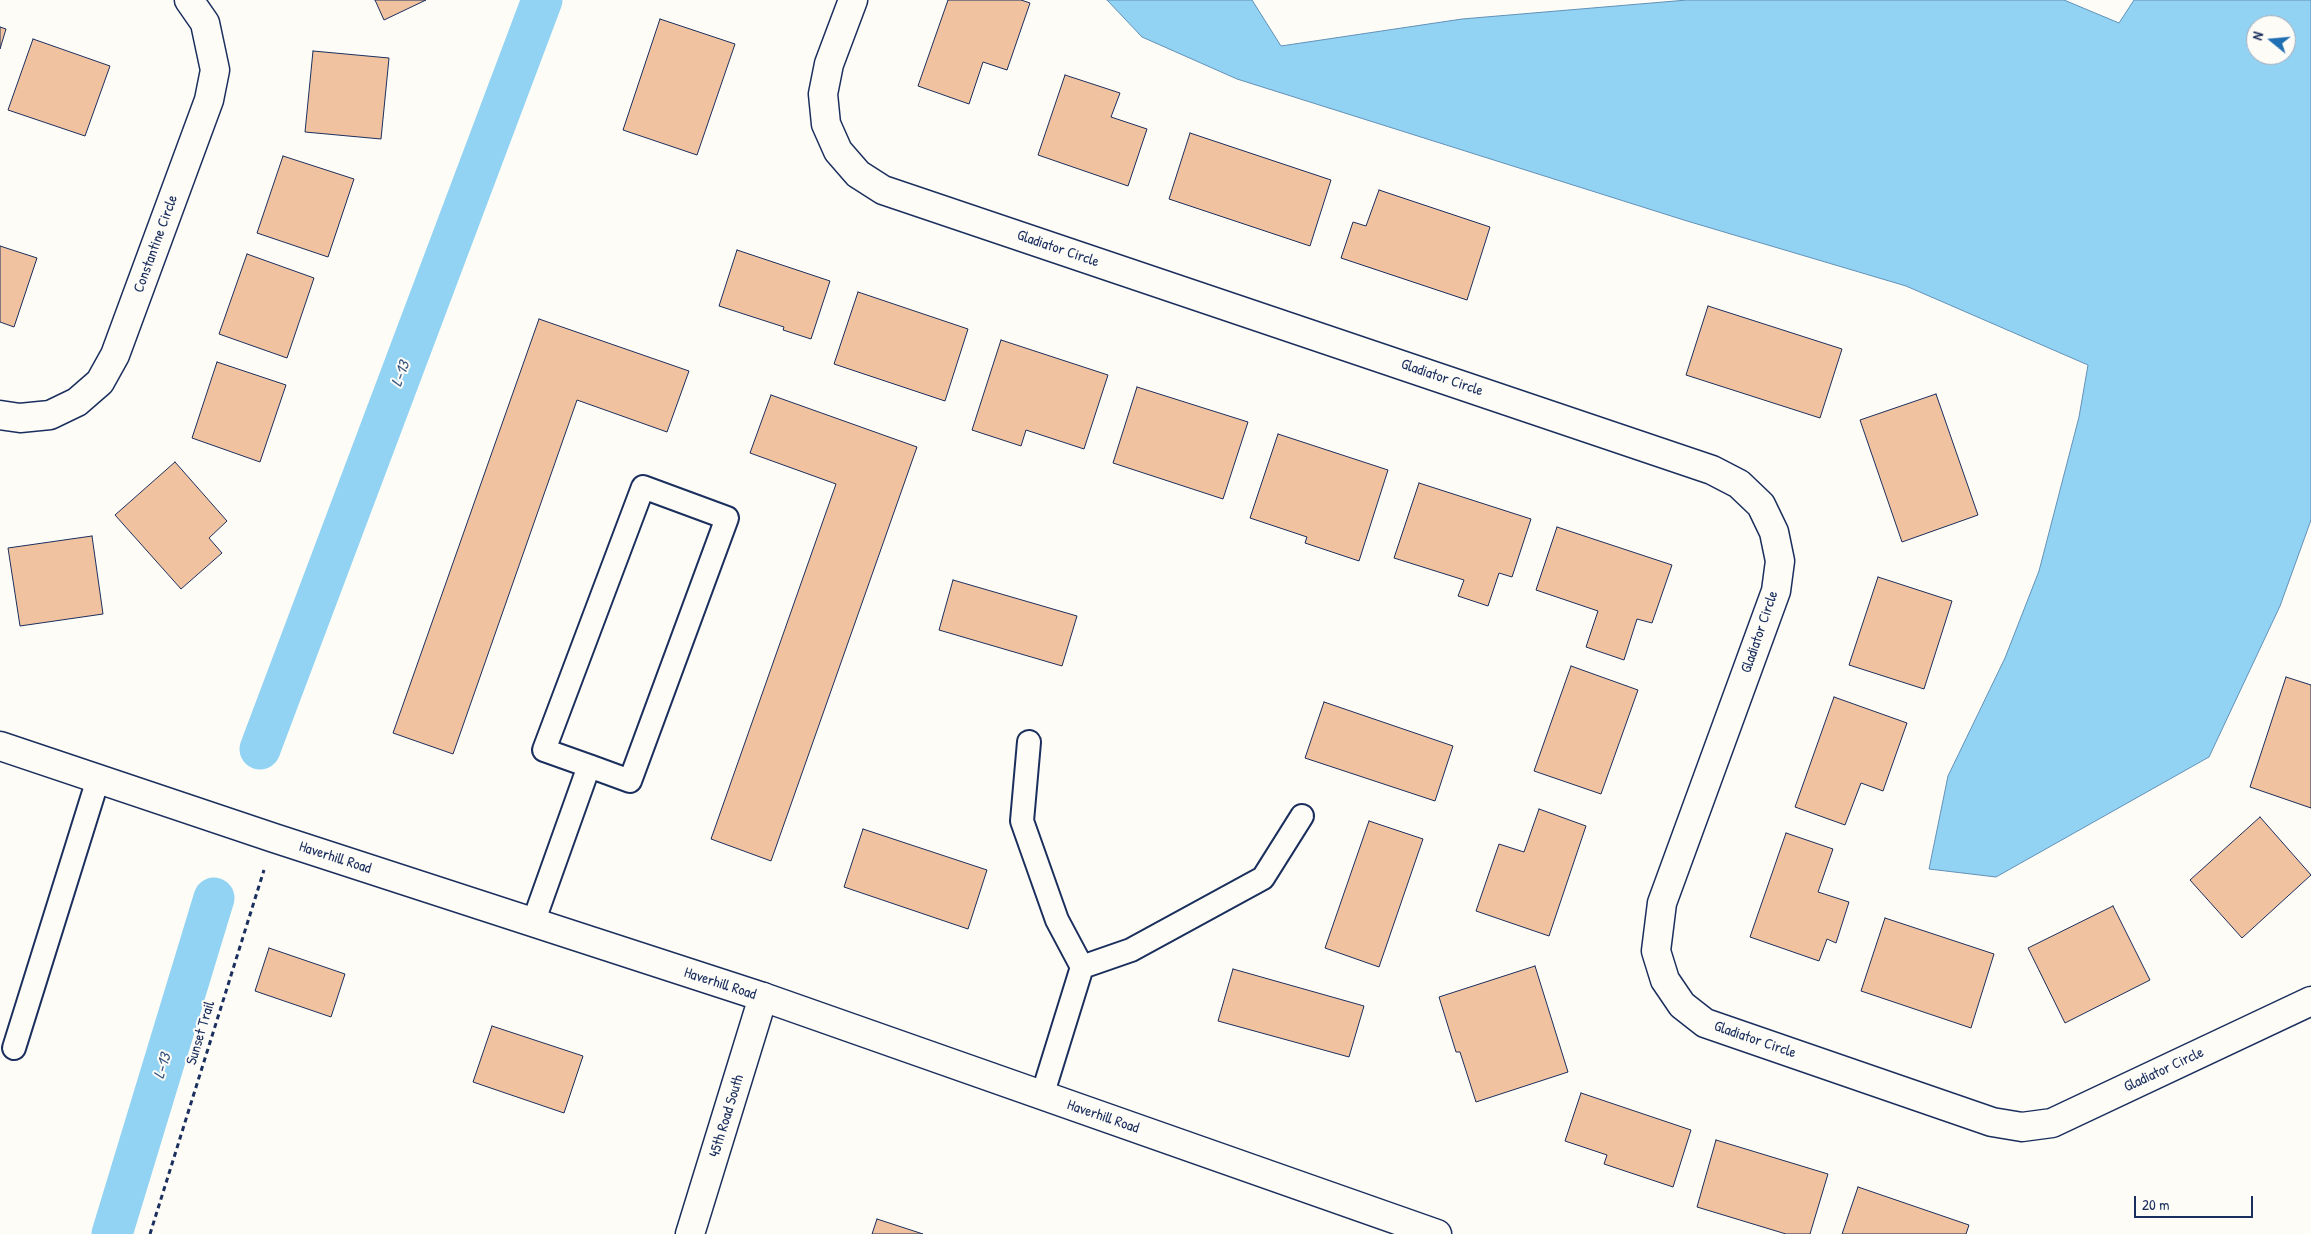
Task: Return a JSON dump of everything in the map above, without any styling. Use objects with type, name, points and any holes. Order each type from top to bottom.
[{"type":"street","name":"Constantine Circle","points":[[0,415],[20,418],[50,414],[77,402],[100,382],[115,356],[209,100],[215,70],[205,23],[189,0]]},
{"type":"street","name":"Gladiator Circle","points":[[853,0],[829,64],[823,94],[826,124],[838,151],[858,174],[883,190],[1712,470],[1739,484],[1761,505],[1774,532],[1780,561],[1776,591],[1662,903],[1656,951],[1665,980],[1677,999],[1706,1023],[1992,1122],[2022,1127],[2052,1123],[2311,1001]]},
{"type":"street","name":"Haverhill Road","points":[[0,746],[763,998],[1436,1234]]},
{"type":"street","name":"45th Road South","points":[[690,1234],[763,998]]},
{"type":"lane","points":[[643,487],[727,518],[630,781],[589,766],[544,750],[643,487]]},
{"type":"lane","points":[[1029,742],[1022,820],[1057,920],[1082,967],[1042,1096]]},
{"type":"lane","points":[[533,923],[589,766]]},
{"type":"lane","points":[[14,1048],[98,779]]},
{"type":"lane","points":[[1082,967],[1131,950],[1263,878],[1302,816]]},
{"type":"path","name":"Sunset Trail","points":[[150,1234],[274,838]]},
{"type":"water","points":[[1107,0],[1252,0],[1281,46],[1462,19],[1687,0],[2064,0],[2119,23],[2134,0],[2311,0],[2311,520],[2280,606],[2209,757],[1996,877],[1929,869],[1948,776],[2005,658],[2039,571],[2079,417],[2088,365],[1906,286],[1687,221],[1237,79],[1142,37]]},
{"type":"building","points":[[375,0],[426,0],[384,20]]},
{"type":"building","points":[[948,0],[1021,0],[1030,3],[1007,70],[983,62],[969,104],[918,86]]},
{"type":"building","points":[[660,19],[735,44],[697,155],[623,130]]},
{"type":"building","points":[[0,27],[6,29],[0,49]]},
{"type":"building","points":[[33,39],[110,66],[85,136],[8,110]]},
{"type":"building","points":[[313,51],[389,58],[381,139],[305,132]]},
{"type":"building","points":[[1065,75],[1120,93],[1111,117],[1147,129],[1128,186],[1038,155]]},
{"type":"building","points":[[1190,133],[1331,180],[1310,246],[1169,199]]},
{"type":"building","points":[[283,156],[354,179],[328,257],[257,233]]},
{"type":"building","points":[[1379,190],[1490,227],[1467,300],[1341,258],[1353,222],[1366,226]]},
{"type":"building","points":[[0,246],[37,258],[14,327],[0,322]]},
{"type":"building","points":[[737,250],[830,281],[811,339],[783,330],[784,327],[719,306]]},
{"type":"building","points":[[247,254],[314,278],[287,358],[219,334]]},
{"type":"building","points":[[858,292],[968,329],[945,401],[834,364]]},
{"type":"building","points":[[1708,306],[1842,349],[1820,418],[1686,375]]},
{"type":"building","points":[[539,319],[689,371],[667,432],[577,400],[453,754],[393,733]]},
{"type":"building","points":[[1001,340],[1108,375],[1084,449],[1026,430],[1021,446],[972,430]]},
{"type":"building","points":[[217,362],[286,385],[260,462],[192,438]]},
{"type":"building","points":[[1137,387],[1248,422],[1223,499],[1113,463]]},
{"type":"building","points":[[1936,394],[1978,515],[1902,542],[1860,420]]},
{"type":"building","points":[[771,395],[917,447],[771,861],[711,839],[836,484],[750,453]]},
{"type":"building","points":[[1278,434],[1388,470],[1359,561],[1305,543],[1307,537],[1250,518]]},
{"type":"building","points":[[175,462],[227,521],[209,538],[222,553],[181,589],[115,515]]},
{"type":"building","points":[[1419,483],[1531,519],[1512,577],[1499,573],[1488,606],[1458,596],[1464,580],[1394,558]]},
{"type":"building","points":[[1557,527],[1672,565],[1652,623],[1637,619],[1624,660],[1586,647],[1598,611],[1536,590]]},
{"type":"building","points":[[92,536],[103,614],[20,626],[8,548]]},
{"type":"building","points":[[1878,577],[1952,601],[1924,689],[1849,665]]},
{"type":"building","points":[[953,580],[1077,616],[1062,666],[939,630]]},
{"type":"building","points":[[1571,666],[1638,690],[1601,794],[1534,771]]},
{"type":"building","points":[[2286,677],[2311,685],[2311,808],[2250,787]]},
{"type":"building","points":[[1834,697],[1907,723],[1883,791],[1861,783],[1845,825],[1795,807]]},
{"type":"building","points":[[1324,702],[1453,746],[1435,801],[1305,758]]},
{"type":"building","points":[[1539,809],[1586,826],[1549,936],[1476,911],[1499,844],[1524,852]]},
{"type":"building","points":[[2260,817],[2311,875],[2242,938],[2190,880]]},
{"type":"building","points":[[1369,821],[1423,839],[1379,967],[1325,948]]},
{"type":"building","points":[[863,829],[987,870],[968,929],[844,887]]},
{"type":"building","points":[[1786,833],[1833,849],[1818,892],[1849,902],[1836,943],[1827,939],[1819,961],[1750,937]]},
{"type":"building","points":[[2113,906],[2150,980],[2065,1023],[2028,948]]},
{"type":"building","points":[[1885,918],[1994,954],[1971,1028],[1861,991]]},
{"type":"building","points":[[269,948],[345,974],[331,1017],[255,991]]},
{"type":"building","points":[[1535,966],[1568,1072],[1476,1102],[1460,1052],[1456,1052],[1439,997]]},
{"type":"building","points":[[1233,969],[1364,1006],[1349,1057],[1218,1021]]},
{"type":"building","points":[[492,1026],[583,1056],[564,1113],[473,1082]]},
{"type":"building","points":[[1581,1093],[1691,1130],[1673,1187],[1604,1164],[1607,1155],[1565,1141]]},
{"type":"building","points":[[1716,1140],[1828,1174],[1810,1234],[1786,1234],[1697,1207]]},
{"type":"building","points":[[1858,1187],[1969,1225],[1966,1234],[1842,1234]]},
{"type":"building","points":[[877,1219],[923,1234],[872,1234]]},
{"type":"waterway","name":"L-13","points":[[260,749],[542,0]]},
{"type":"waterway","name":"L-13","points":[[112,1234],[214,898]]}]
